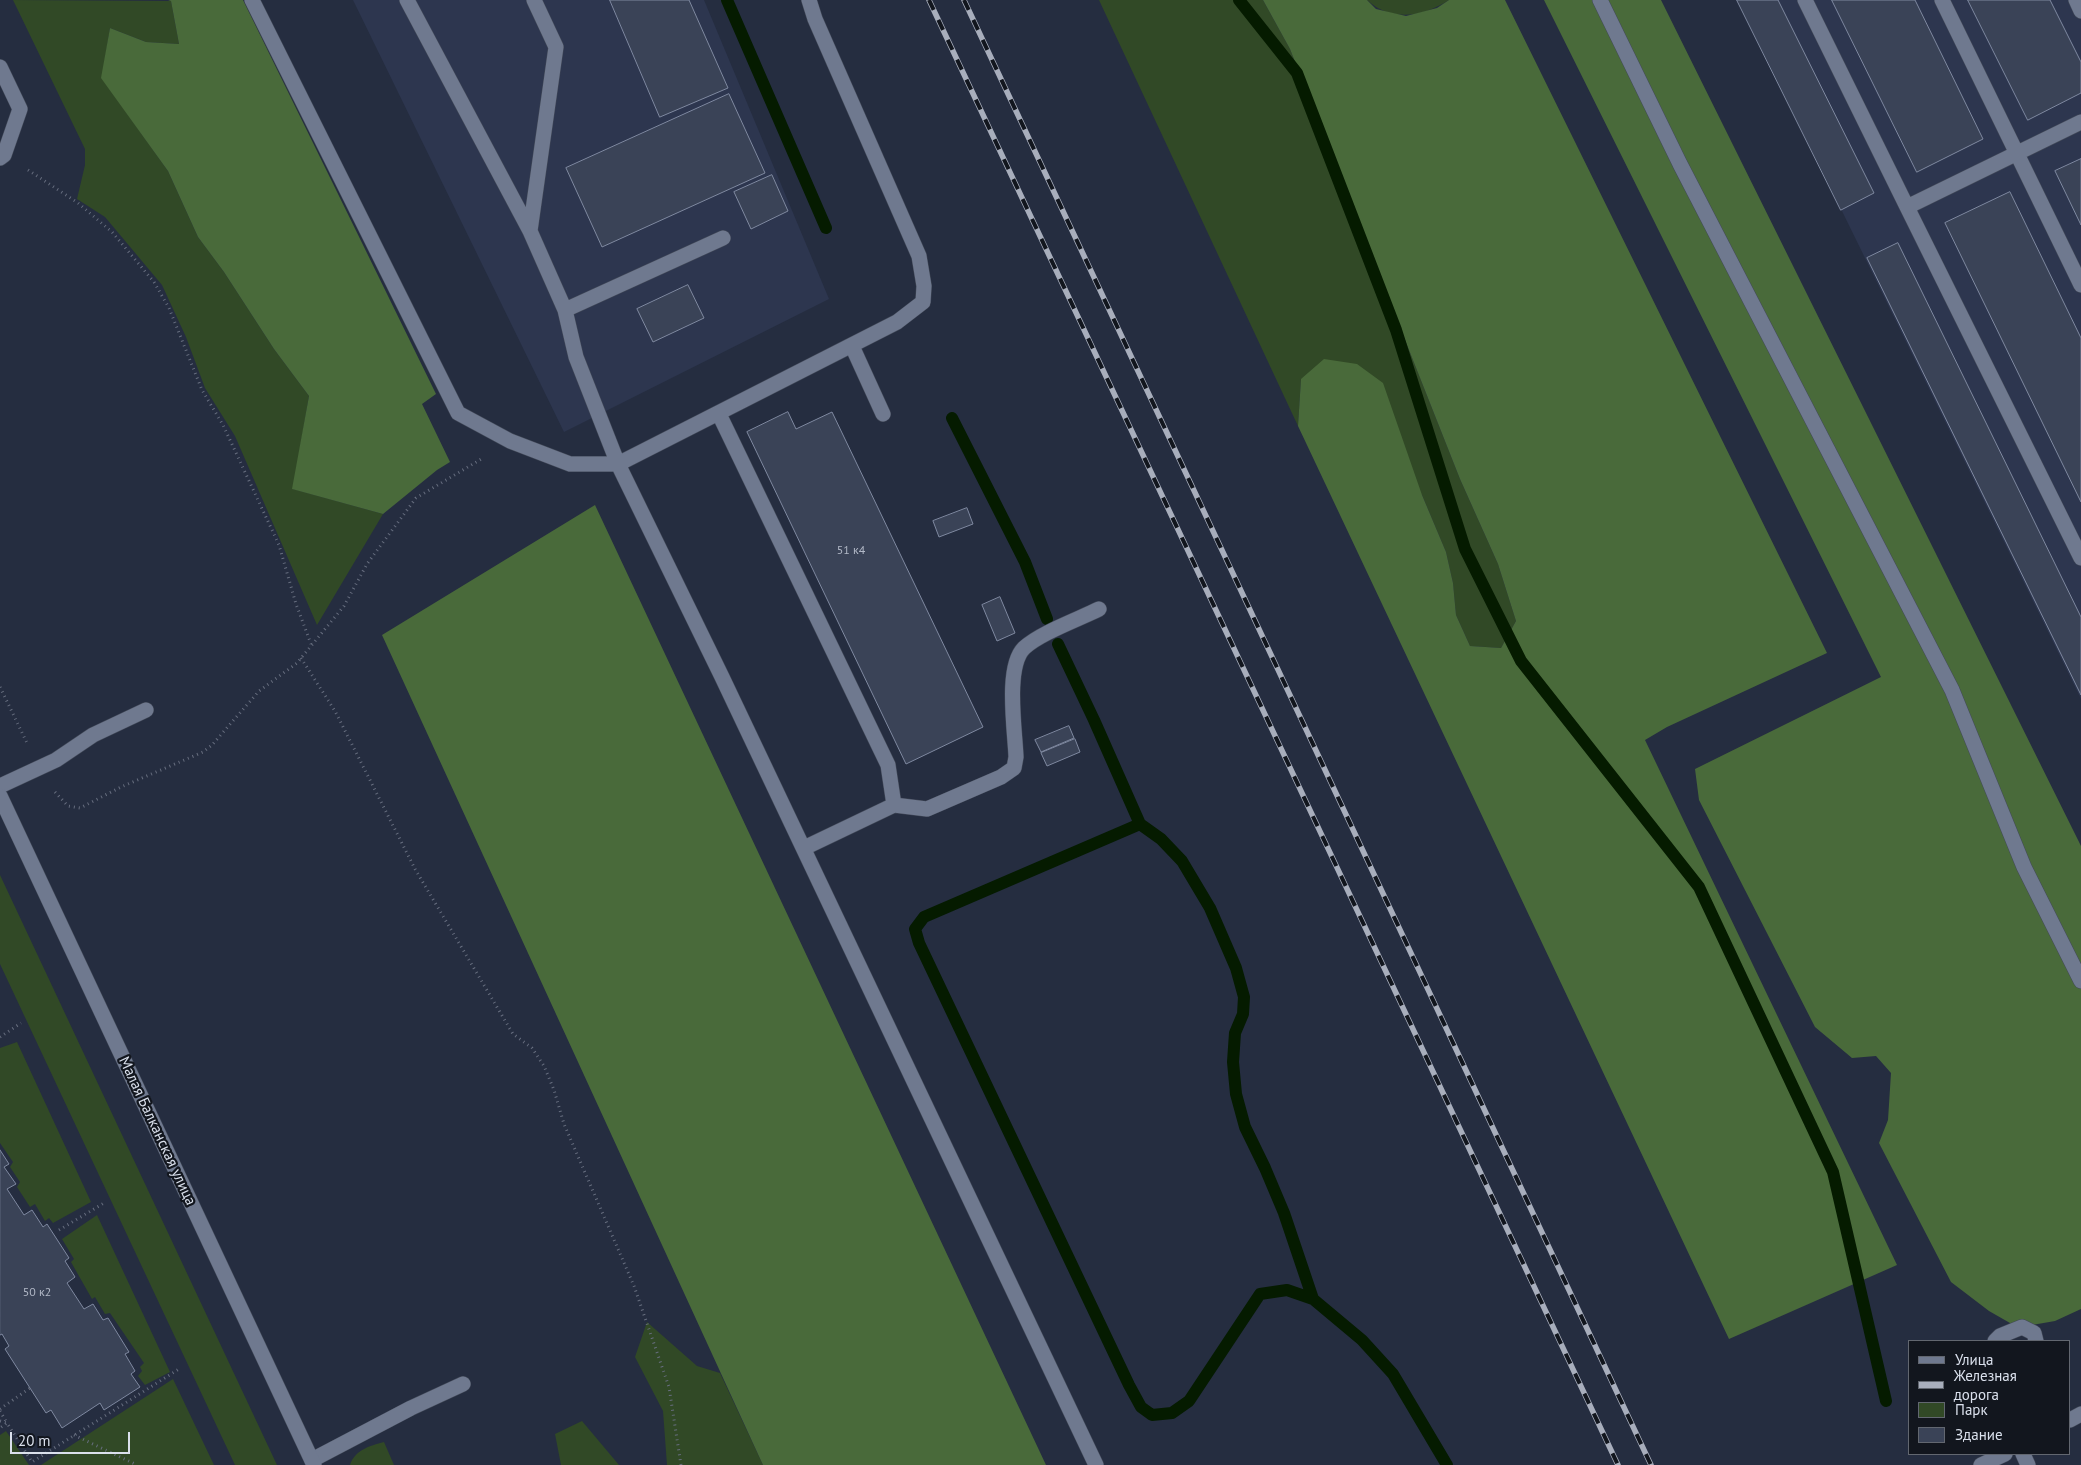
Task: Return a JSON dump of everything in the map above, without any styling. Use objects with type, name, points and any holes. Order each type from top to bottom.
[{"type":"street","points":[[252,0],[458,413],[510,441],[570,464],[618,464],[852,346],[897,322],[923,302],[924,286],[919,256],[808,0]]},
{"type":"street","points":[[407,0],[530,231],[565,310],[576,356],[618,464],[804,848],[1096,1465]]},
{"type":"street","points":[[530,231],[556,47],[534,0]]},
{"type":"street","points":[[1600,0],[1684,173],[1852,500],[1914,613],[1952,690],[2024,867],[2081,981]]},
{"type":"street","points":[[1805,0],[2081,558]]},
{"type":"street","points":[[1942,0],[2081,286]]},
{"type":"street","points":[[2076,0],[2081,11]]},
{"type":"street","points":[[0,67],[20,109],[2,156]]},
{"type":"street","points":[[1907,207],[2081,122]]},
{"type":"street","points":[[565,310],[723,238]]},
{"type":"street","points":[[852,346],[884,414]]},
{"type":"street","points":[[719,414],[888,765],[894,804]]},
{"type":"street","points":[[804,848],[894,804],[927,809],[1001,778],[1014,768],[1016,757],[1012,681],[1015,661],[1024,648],[1038,638],[1099,609]]},
{"type":"street","points":[[0,786],[56,760],[93,734],[146,710]]},
{"type":"street","name":"Малая Балканская улица","points":[[0,796],[313,1463]]},
{"type":"street","points":[[1996,1340],[2000,1336],[2022,1327],[2034,1333],[2036,1340]]},
{"type":"street","points":[[313,1463],[411,1408],[463,1384]]},
{"type":"street","points":[[1981,1465],[2003,1455]]},
{"type":"path","points":[[2,156],[78,203],[106,226],[154,282],[169,308],[202,390],[223,425],[279,545],[296,604],[312,645]]},
{"type":"path","points":[[40,768],[48,785],[68,806],[80,808],[121,787],[203,752],[212,745],[229,723],[259,691],[301,658],[312,645],[344,606],[368,564],[416,498],[510,441]]},
{"type":"path","points":[[301,658],[335,712],[415,869],[513,1034],[532,1048],[544,1066],[554,1090],[564,1124],[634,1286],[650,1330],[669,1387],[681,1465]]},
{"type":"path","points":[[0,687],[29,746]]},
{"type":"path","points":[[0,1037],[21,1024]]},
{"type":"path","points":[[59,1230],[104,1203]]},
{"type":"path","points":[[30,1388],[0,1410],[33,1464],[74,1435],[179,1369]]},
{"type":"path","points":[[0,1421],[7,1423]]},
{"type":"path","points":[[0,1428],[7,1423]]},
{"type":"path","points":[[74,1435],[137,1465]]},
{"type":"shaded area","points":[[353,0],[704,0],[829,299],[564,432]]},
{"type":"shaded area","points":[[1738,0],[2081,0],[2081,699],[1841,209]]},
{"type":"green space","points":[[13,0],[171,1],[179,44],[146,42],[110,28],[102,78],[168,171],[198,237],[224,272],[274,349],[309,396],[293,489],[383,514],[317,625],[235,436],[205,388],[186,337],[162,285],[105,217],[77,199],[85,165],[85,149]]},
{"type":"green space","points":[[168,0],[243,0],[436,394],[422,404],[450,462],[437,470],[383,514],[292,489],[309,396],[274,349],[224,272],[198,237],[168,171],[101,78],[110,28],[146,42],[179,44],[171,1]]},
{"type":"green space","points":[[1099,0],[1263,0],[1290,49],[1460,479],[1498,564],[1516,621],[1501,648],[1470,646],[1456,615],[1453,583],[1446,552],[1422,495],[1301,379],[1298,426]]},
{"type":"green space","points":[[1263,0],[1367,0],[1376,9],[1406,16],[1437,8],[1449,0],[1505,0],[1827,653],[1667,727],[1645,740],[1897,1265],[1729,1339],[1298,426],[1301,379],[1324,359],[1357,364],[1383,383],[1422,495],[1446,552],[1453,583],[1456,615],[1470,646],[1501,648],[1516,621],[1498,564],[1460,479],[1290,49]]},
{"type":"green space","points":[[1367,0],[1449,0],[1429,10],[1407,15],[1386,12]]},
{"type":"green space","points":[[1544,0],[1661,0],[2081,846],[2081,1309],[2055,1321],[2032,1325],[2010,1323],[1989,1311],[1951,1282],[1879,1143],[1888,1120],[1891,1073],[1876,1056],[1852,1058],[1815,1027],[1699,800],[1695,769],[1881,677]]},
{"type":"green space","points":[[595,505],[1046,1465],[763,1465],[382,635]]},
{"type":"green space","points":[[0,875],[277,1465],[235,1465],[0,964]]},
{"type":"green space","points":[[17,1042],[91,1202],[53,1223],[49,1218],[45,1221],[35,1204],[30,1207],[17,1187],[20,1182],[10,1167],[13,1162],[0,1143],[0,1048]]},
{"type":"green space","points":[[97,1215],[170,1372],[145,1385],[138,1376],[142,1371],[140,1367],[144,1363],[110,1313],[105,1314],[95,1297],[92,1299],[71,1262],[74,1259],[62,1239]]},
{"type":"green space","points":[[647,1322],[697,1366],[720,1373],[763,1465],[667,1465],[663,1411],[635,1357]]},
{"type":"green space","points":[[173,1379],[214,1465],[41,1465]]},
{"type":"green space","points":[[582,1421],[619,1465],[561,1465],[555,1434]]},
{"type":"green space","points":[[6,1431],[29,1465],[0,1465],[0,1435]]},
{"type":"green space","points":[[384,1442],[394,1465],[350,1465],[359,1452]]},
{"type":"building","points":[[610,0],[689,0],[728,88],[660,117]]},
{"type":"building","points":[[1737,0],[1778,0],[1874,193],[1841,210]]},
{"type":"building","points":[[1832,0],[1915,0],[1983,139],[1917,172]]},
{"type":"building","points":[[1968,0],[2050,0],[2081,62],[2081,93],[2028,120]]},
{"type":"building","points":[[729,94],[765,173],[602,247],[566,168]]},
{"type":"building","points":[[2081,159],[2081,225],[2055,171]]},
{"type":"building","points":[[772,175],[788,211],[751,229],[734,192]]},
{"type":"building","points":[[2010,192],[2081,338],[2081,502],[1945,223]]},
{"type":"building","points":[[1898,243],[2081,617],[2081,695],[1867,258]]},
{"type":"building","points":[[688,285],[704,318],[653,342],[637,309]]},
{"type":"building","points":[[788,412],[796,429],[832,412],[983,727],[906,764],[747,432]]},
{"type":"building","points":[[967,508],[973,524],[939,537],[933,521]]},
{"type":"building","points":[[1000,597],[1015,633],[997,641],[982,605]]},
{"type":"building","points":[[1069,726],[1074,738],[1041,752],[1035,740]]},
{"type":"building","points":[[1075,739],[1080,752],[1047,766],[1041,753]]},
{"type":"building","points":[[0,1150],[9,1164],[4,1167],[16,1184],[7,1189],[24,1215],[32,1210],[43,1227],[47,1224],[69,1258],[65,1261],[75,1277],[67,1283],[84,1309],[93,1304],[103,1320],[108,1318],[129,1352],[125,1354],[135,1371],[131,1374],[140,1387],[104,1410],[100,1403],[62,1428],[51,1410],[46,1413],[5,1349],[9,1346],[2,1334],[0,1335]]},
{"type":"waterway","points":[[727,0],[826,228]]},
{"type":"waterway","points":[[1239,0],[1297,73],[1396,330],[1465,549],[1521,661],[1699,887],[1833,1172],[1886,1401]]},
{"type":"waterway","points":[[952,418],[1025,562],[1047,619]]},
{"type":"waterway","points":[[1058,644],[1140,824],[1161,839],[1182,861],[1210,908],[1236,968],[1244,997],[1243,1014],[1235,1033],[1233,1062],[1236,1094],[1245,1127],[1284,1213],[1313,1299]]},
{"type":"waterway","points":[[1140,824],[924,917],[915,929],[919,943],[1129,1385],[1141,1407],[1152,1415],[1172,1413],[1189,1401],[1260,1294],[1287,1290],[1313,1299],[1362,1340],[1393,1374],[1447,1465]]},
{"type":"railway","points":[[929,0],[1618,1465]]},
{"type":"railway","points":[[964,0],[1651,1465]]}]
